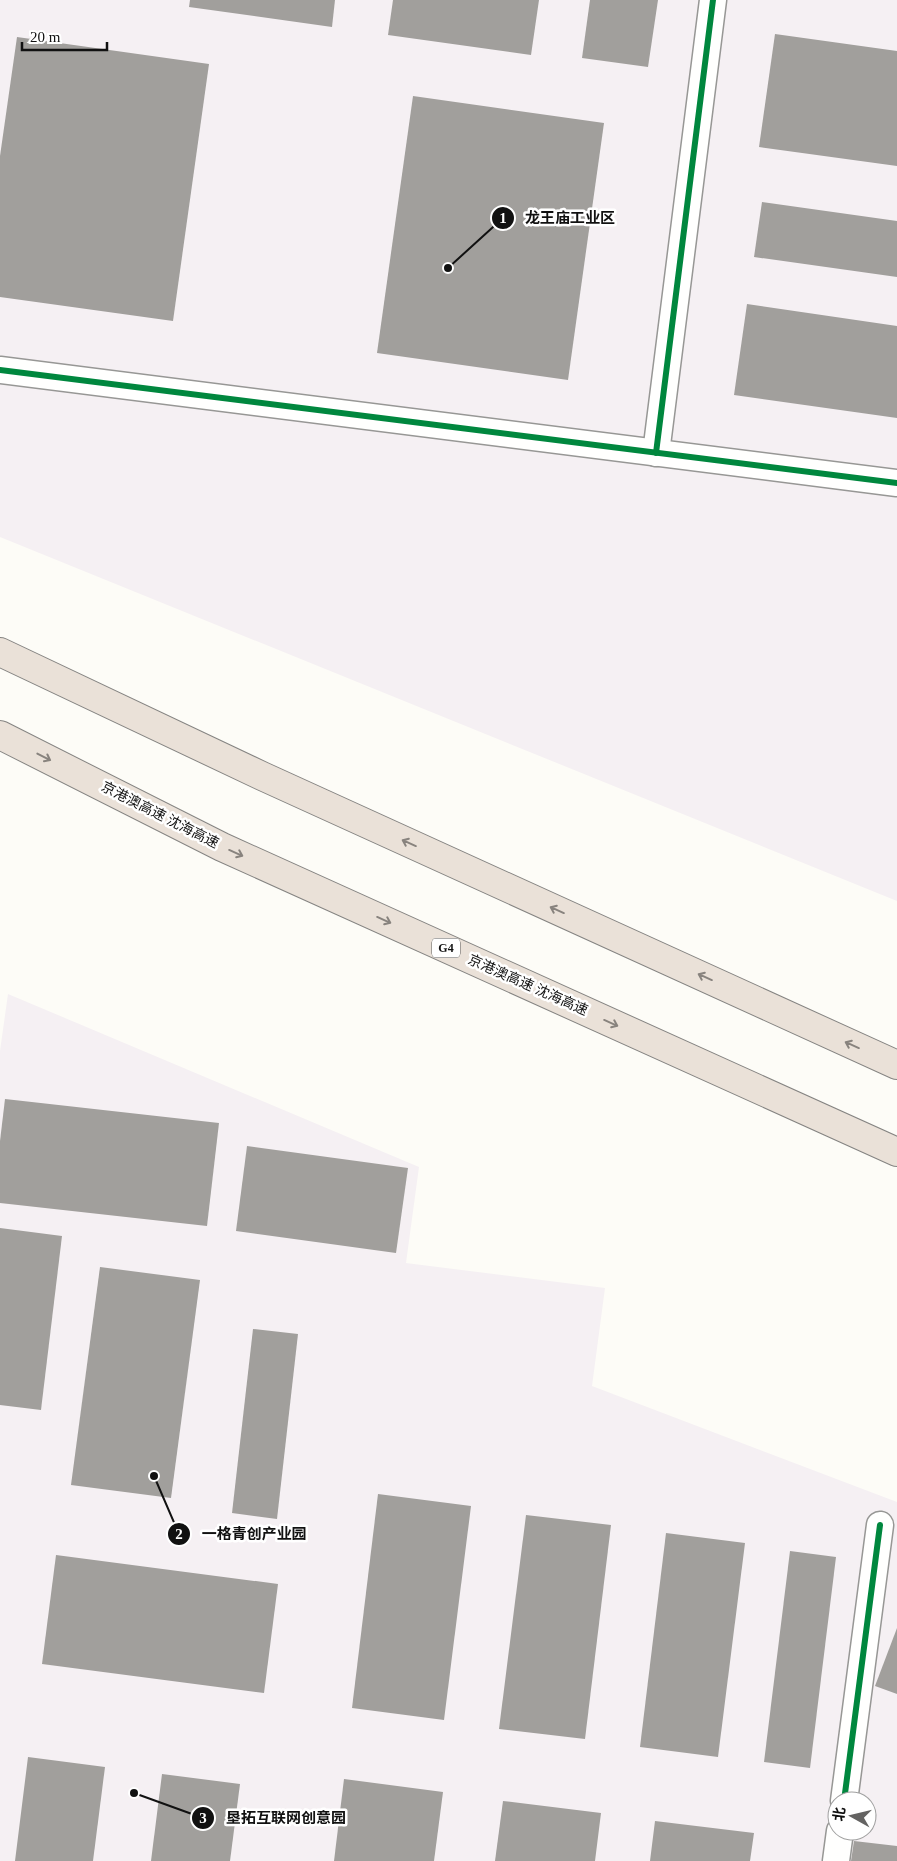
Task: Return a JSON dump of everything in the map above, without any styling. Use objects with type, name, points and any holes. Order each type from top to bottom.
[{"type":"highway","points":[[0,652],[262,776],[897,1064]]},
{"type":"highway","name":"京港澳高速 沈海高速","points":[[0,734],[222,847],[897,1152]]},
{"type":"street","points":[[656,453],[714,0]]},
{"type":"street","points":[[0,370],[897,483]]},
{"type":"street","points":[[845,1791],[880,1526]]},
{"type":"street","points":[[836,1861],[839,1841]]},
{"type":"shaded area","points":[[0,0],[897,0],[897,901],[0,537]]},
{"type":"shaded area","points":[[8,994],[419,1167],[406,1263],[605,1288],[592,1386],[897,1502],[897,1861],[0,1861],[0,1051]]},
{"type":"building","points":[[190,0],[335,0],[332,27],[189,7]]},
{"type":"building","points":[[393,0],[539,0],[531,55],[388,35]]},
{"type":"building","points":[[590,0],[658,0],[648,67],[582,58]]},
{"type":"building","points":[[775,34],[897,51],[897,166],[759,147]]},
{"type":"building","points":[[17,37],[209,64],[173,321],[0,297],[0,156]]},
{"type":"building","points":[[413,96],[604,123],[568,380],[377,353]]},
{"type":"building","points":[[762,202],[897,221],[897,277],[754,257]]},
{"type":"building","points":[[747,304],[897,326],[897,418],[734,395]]},
{"type":"building","points":[[5,1099],[219,1123],[207,1226],[0,1203],[0,1141]]},
{"type":"building","points":[[247,1146],[408,1168],[396,1253],[236,1231]]},
{"type":"building","points":[[0,1228],[62,1236],[41,1410],[0,1405]]},
{"type":"building","points":[[100,1267],[200,1280],[171,1498],[71,1485]]},
{"type":"building","points":[[253,1329],[298,1334],[277,1519],[232,1513]]},
{"type":"building","points":[[378,1494],[471,1506],[444,1720],[352,1708]]},
{"type":"building","points":[[526,1515],[611,1525],[585,1739],[499,1729]]},
{"type":"building","points":[[666,1533],[745,1543],[718,1757],[640,1747]]},
{"type":"building","points":[[790,1551],[836,1557],[810,1768],[764,1762]]},
{"type":"building","points":[[56,1555],[278,1584],[264,1693],[42,1664]]},
{"type":"building","points":[[897,1628],[897,1694],[875,1686]]},
{"type":"building","points":[[28,1757],[105,1767],[93,1861],[15,1861]]},
{"type":"building","points":[[162,1774],[240,1784],[230,1861],[151,1861]]},
{"type":"building","points":[[344,1779],[443,1792],[434,1861],[334,1861]]},
{"type":"building","points":[[503,1801],[601,1813],[595,1861],[495,1861]]},
{"type":"building","points":[[655,1821],[754,1833],[750,1861],[650,1861]]},
{"type":"building","points":[[854,1841],[897,1846],[897,1861],[851,1861]]},
{"type":"cycle path","points":[[656,453],[713,0]]},
{"type":"cycle path","points":[[0,370],[897,483]]},
{"type":"cycle path","points":[[845,1791],[880,1525]]},
{"type":"place","name":"龙王庙工业区","points":[[448,268]]},
{"type":"place","name":"一格青创产业园","points":[[154,1476]]},
{"type":"place","name":"垦拓互联网创意园","points":[[134,1793]]}]
